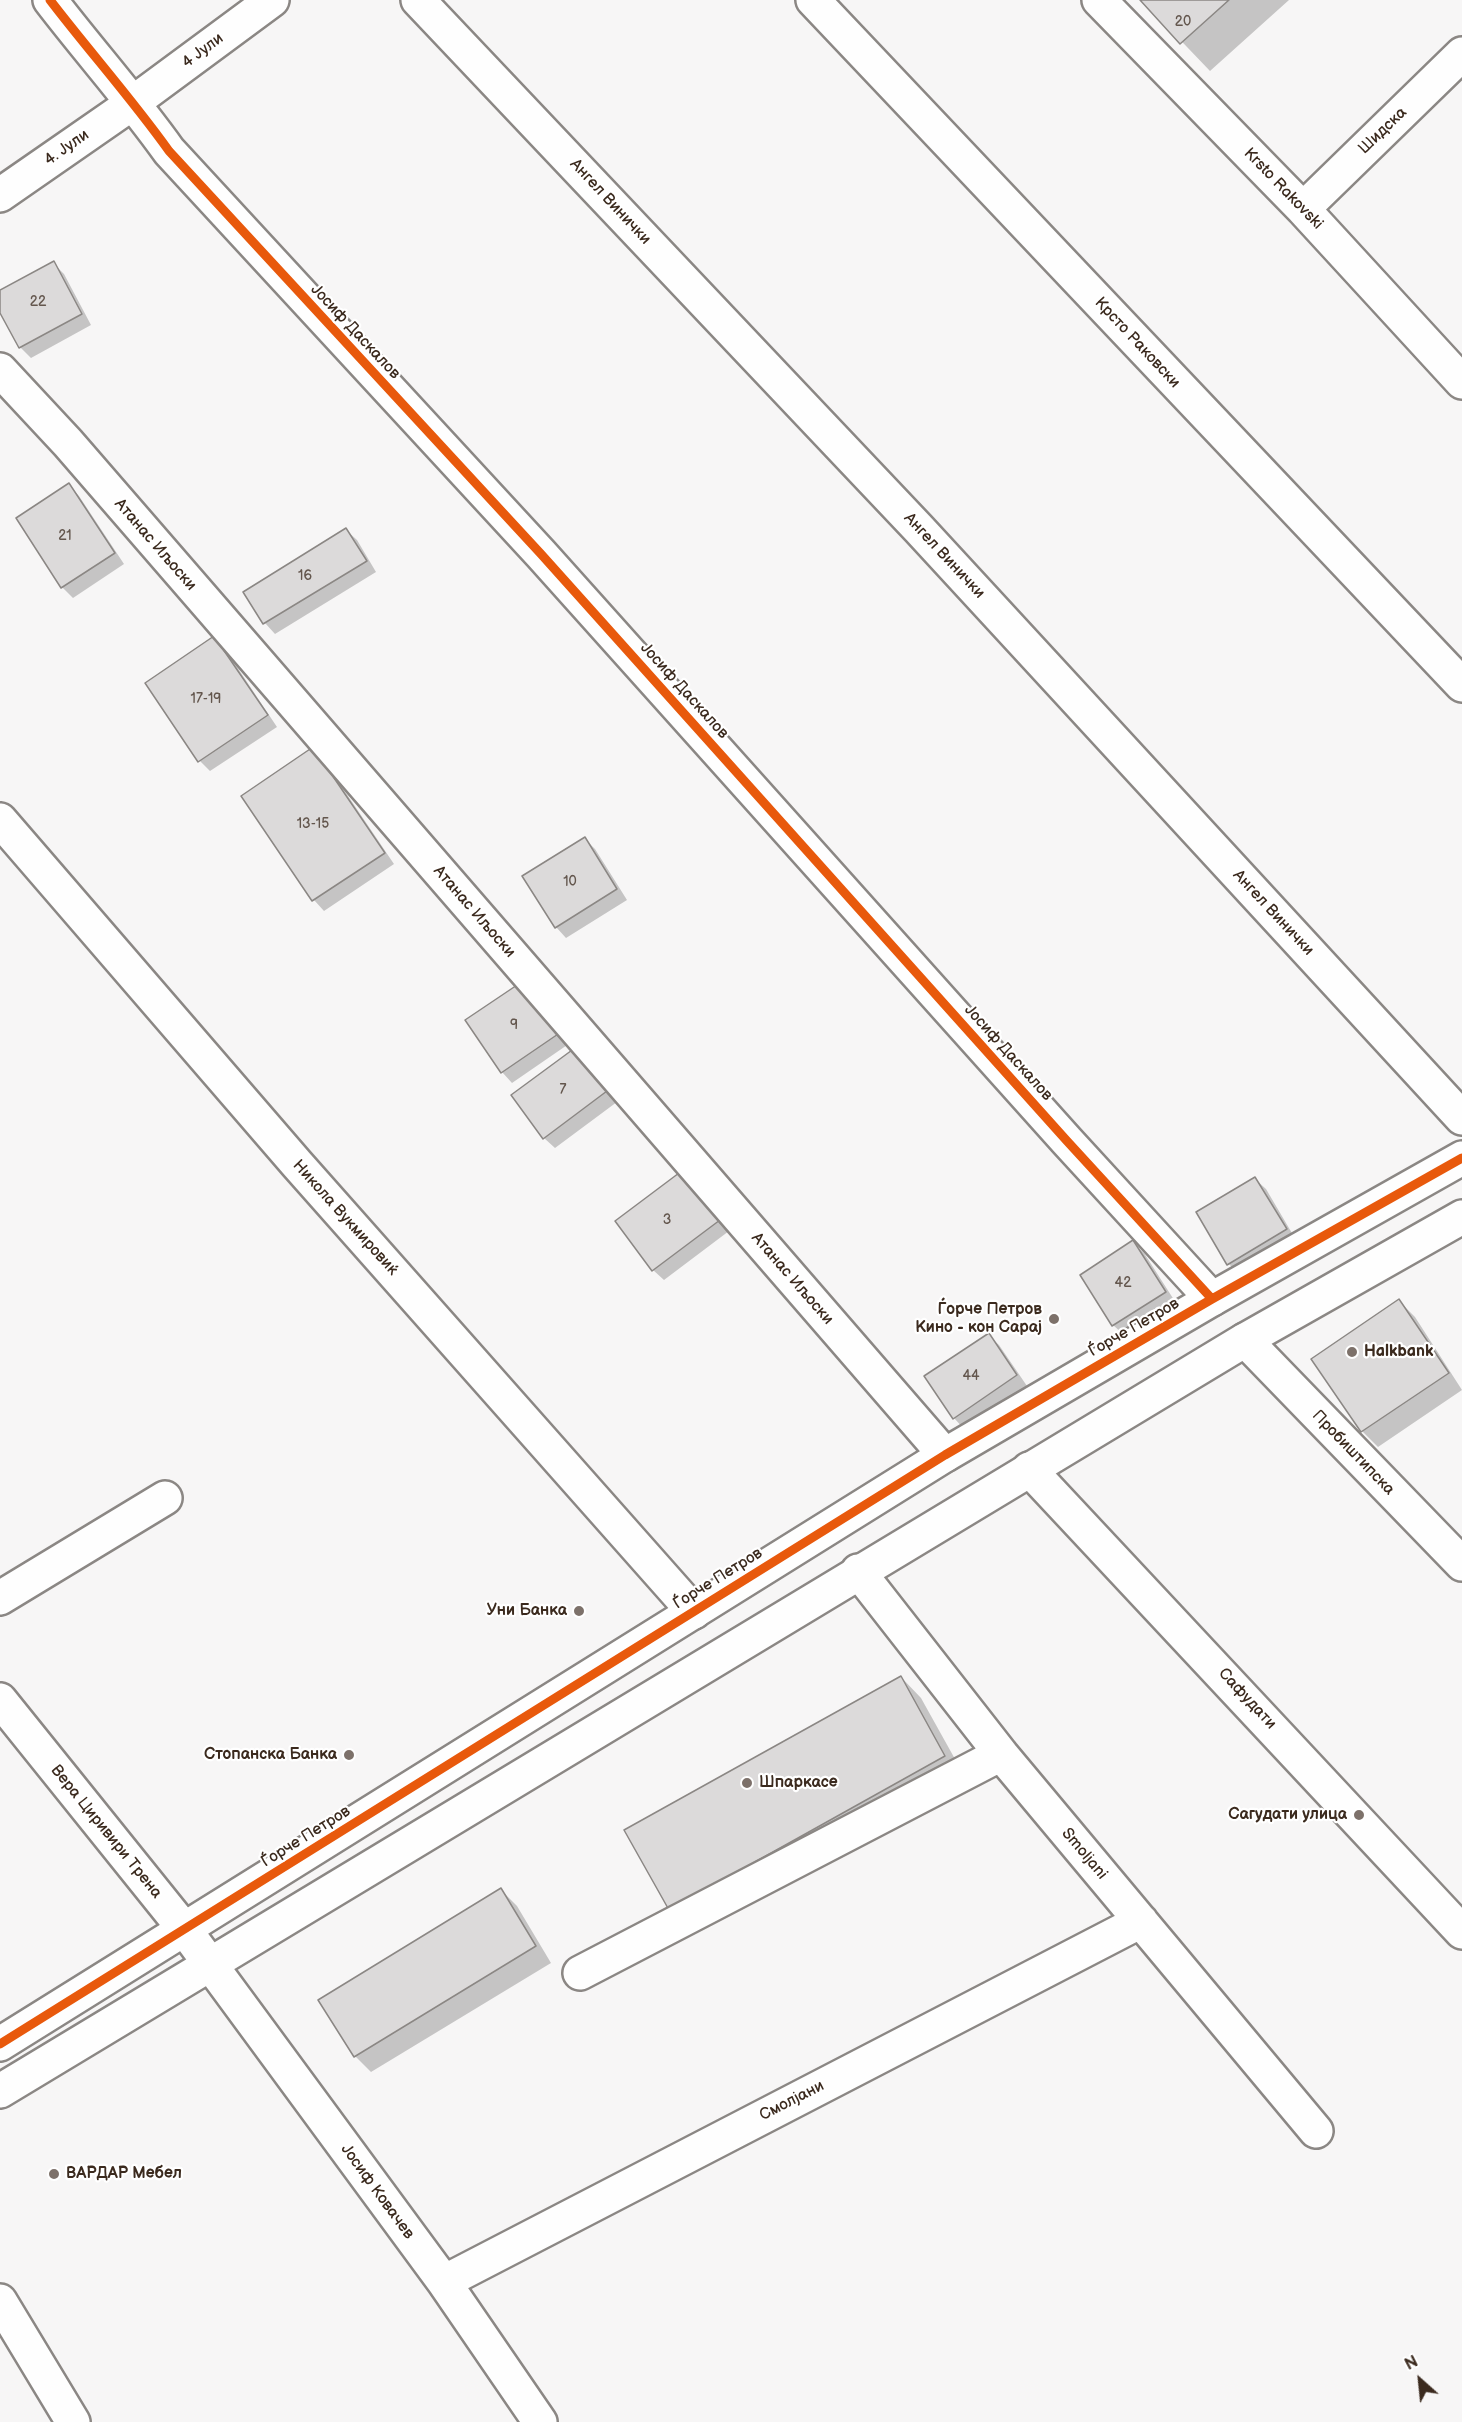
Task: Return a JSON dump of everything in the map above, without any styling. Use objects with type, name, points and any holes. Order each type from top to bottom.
[{"type":"street","points":[[50,0],[93,56],[134,102]]},
{"type":"street","name":"4 Јули","points":[[134,102],[272,0]]},
{"type":"street","name":"Ангел Винички","points":[[418,0],[911,520],[1462,1118]]},
{"type":"street","name":"Крсто Раковски","points":[[813,0],[1462,685]]},
{"type":"street","name":"Krsto Rakovski","points":[[1099,0],[1304,209],[1462,382]]},
{"type":"street","name":"Шидска","points":[[1304,209],[1462,54]]},
{"type":"street","name":"4. Јули","points":[[0,195],[134,102]]},
{"type":"street","name":"Јосиф Даскалов","points":[[134,102],[169,151],[541,554],[1212,1299]]},
{"type":"street","name":"Aтанас Иљоски","points":[[0,370],[68,444],[945,1455]]},
{"type":"street","name":"Никола Вукмировиќ","points":[[0,820],[297,1164],[694,1612]]},
{"type":"street","name":"Ѓорче Петров","points":[[0,2044],[945,1455],[1212,1299],[1462,1158]]},
{"type":"street","points":[[0,2091],[210,1966],[858,1571],[1245,1340],[1462,1217]]},
{"type":"street","name":"Пробиштипска","points":[[1245,1340],[1462,1564]]},
{"type":"street","name":"Сафудати","points":[[1029,1469],[1462,1932]]},
{"type":"street","points":[[0,1598],[165,1498]]},
{"type":"street","name":"Smoljani","points":[[858,1571],[1001,1754],[1316,2131]]},
{"type":"street","name":"Вера Циривири Трена","points":[[0,1701],[185,1930],[210,1966]]},
{"type":"street","points":[[580,1973],[1001,1754]]},
{"type":"street","name":"Смолјани","points":[[444,2282],[1141,1921]]},
{"type":"street","name":"Јосиф Ковачев","points":[[210,1966],[444,2282],[540,2422]]},
{"type":"street","points":[[0,2301],[73,2422]]},
{"type":"building","points":[[1140,0],[1229,0],[1180,44]]},
{"type":"building","points":[[54,261],[82,314],[19,348],[0,313],[0,290]]},
{"type":"building","points":[[69,483],[115,553],[61,588],[16,518]]},
{"type":"building","points":[[346,528],[367,561],[263,624],[243,592]]},
{"type":"building","points":[[214,636],[268,715],[198,762],[145,683]]},
{"type":"building","points":[[313,747],[385,853],[312,901],[241,796]]},
{"type":"building","points":[[585,837],[617,889],[555,928],[522,876]]},
{"type":"building","points":[[529,977],[564,1030],[501,1073],[465,1020]]},
{"type":"building","points":[[583,1042],[615,1085],[543,1139],[511,1095]]},
{"type":"building","points":[[683,1170],[720,1220],[652,1271],[615,1221]]},
{"type":"building","points":[[1255,1177],[1287,1229],[1227,1265],[1196,1212]]},
{"type":"building","points":[[1133,1240],[1166,1292],[1112,1326],[1080,1275]]},
{"type":"building","points":[[1399,1299],[1449,1373],[1361,1432],[1311,1359]]},
{"type":"building","points":[[989,1333],[1017,1375],[953,1419],[924,1376]]},
{"type":"building","points":[[901,1676],[945,1756],[669,1910],[624,1830]]},
{"type":"building","points":[[501,1888],[536,1946],[354,2057],[318,2000]]},
{"type":"cycle path","points":[[50,0],[169,151],[541,554],[1067,1141],[1212,1299]]},
{"type":"cycle path","points":[[0,2044],[945,1455],[1212,1299],[1462,1158]]},
{"type":"place","name":"Ѓорче Петров Кино - кон Сарај","points":[[1054,1319]]},
{"type":"place","name":"Halkbank","points":[[1352,1352]]},
{"type":"place","name":"Уни Банка","points":[[579,1611]]},
{"type":"place","name":"Стопанска Банка","points":[[349,1755]]},
{"type":"place","name":"Шпаркасе","points":[[747,1783]]},
{"type":"place","name":"Сагудати улица","points":[[1359,1815]]},
{"type":"place","name":"ВАРДАР Мебел","points":[[54,2174]]}]
